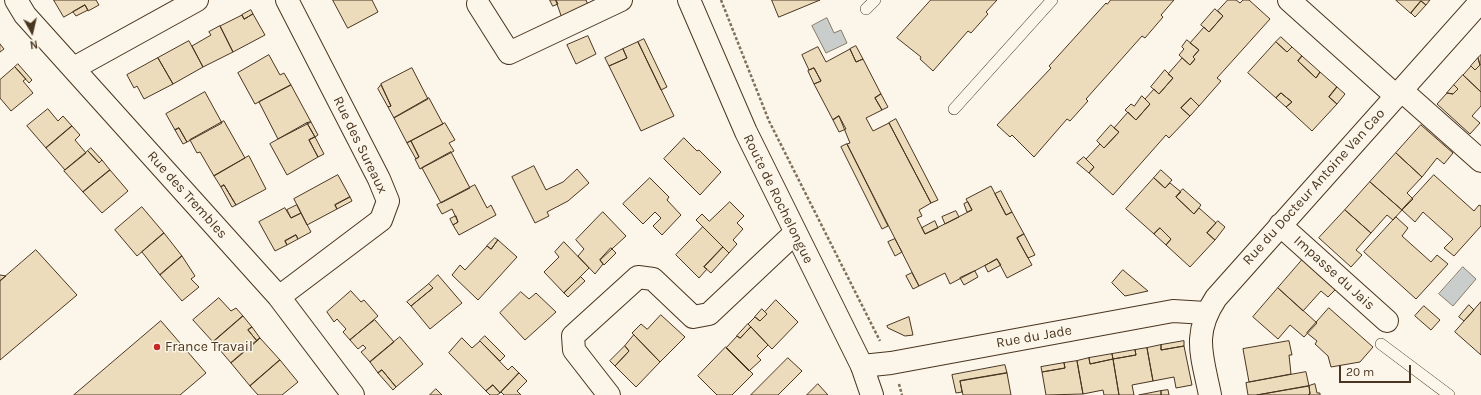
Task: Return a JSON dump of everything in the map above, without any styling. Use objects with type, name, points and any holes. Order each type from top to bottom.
[{"type":"street","name":"Rue des Trembles","points":[[16,0],[25,15],[279,298],[353,395]]},
{"type":"street","points":[[74,68],[197,0]]},
{"type":"street","name":"Rue des Sureaux","points":[[279,298],[381,220],[388,201],[379,179],[287,0]]},
{"type":"street","points":[[478,4],[509,53],[621,0]]},
{"type":"street","name":"Route de Rochelongue","points":[[689,0],[746,132],[794,233],[862,366],[872,395]]},
{"type":"street","points":[[1289,0],[1481,161]]},
{"type":"street","name":"Rue du Docteur Antoine Van Cao","points":[[1210,395],[1200,341],[1206,313],[1226,284],[1481,1]]},
{"type":"street","name":"Impasse du Jais","points":[[1280,225],[1387,321]]},
{"type":"street","points":[[609,395],[574,350],[573,336],[638,277],[654,279],[693,317],[709,314],[794,233]]},
{"type":"street","name":"Rue du Jade","points":[[862,366],[891,363],[1173,311],[1206,313]]},
{"type":"lane","points":[[866,9],[875,0]]},
{"type":"lane","points":[[954,109],[1052,0]]},
{"type":"lane","points":[[1381,344],[1449,395]]},
{"type":"path","points":[[721,0],[769,121],[891,363],[902,395]]},
{"type":"shaded area","points":[[827,18],[834,33],[841,30],[847,43],[826,53],[812,26]]},
{"type":"shaded area","points":[[1463,267],[1476,279],[1453,306],[1439,294]]},
{"type":"building","points":[[54,0],[96,0],[99,5],[88,11],[85,5],[64,17]]},
{"type":"building","points":[[333,0],[372,0],[378,12],[348,28]]},
{"type":"building","points":[[550,0],[556,0],[558,4],[553,6]]},
{"type":"building","points":[[556,0],[586,0],[588,5],[562,17]]},
{"type":"building","points":[[772,0],[820,0],[779,17]]},
{"type":"building","points":[[931,0],[997,0],[986,12],[988,14],[971,33],[968,31],[933,71],[920,59],[921,57],[897,38]]},
{"type":"building","points":[[1111,0],[1174,0],[1161,15],[1163,17],[1145,38],[1142,36],[1086,99],[1088,101],[1070,121],[1067,119],[1034,157],[1012,135],[1010,137],[997,125],[1051,68],[1049,66],[1106,3],[1107,4]]},
{"type":"building","points":[[1228,0],[1236,0],[1240,3],[1243,0],[1249,0],[1270,19],[1217,78],[1221,81],[1199,106],[1191,98],[1181,108],[1190,116],[1169,138],[1166,135],[1113,195],[1089,173],[1094,167],[1086,159],[1100,144],[1104,148],[1119,132],[1114,128],[1128,112],[1136,120],[1150,104],[1145,99],[1154,89],[1159,94],[1173,78],[1168,74],[1182,58],[1190,65],[1195,59],[1193,57],[1199,50],[1190,43],[1204,27],[1209,32],[1223,16],[1218,11]]},
{"type":"building","points":[[1396,0],[1430,0],[1426,5],[1421,1],[1411,13]]},
{"type":"building","points":[[1421,1],[1426,5],[1415,17],[1411,13]]},
{"type":"building","points":[[85,5],[88,10],[76,16],[73,12]]},
{"type":"building","points":[[1215,9],[1223,16],[1209,32],[1201,25]]},
{"type":"building","points":[[251,10],[253,14],[244,19],[242,15]]},
{"type":"building","points":[[253,14],[265,35],[233,52],[220,26],[242,15],[244,19]]},
{"type":"building","points":[[220,26],[233,52],[203,67],[192,46],[211,35],[209,32]]},
{"type":"building","points":[[588,36],[596,54],[576,64],[567,45]]},
{"type":"building","points":[[1281,37],[1292,47],[1287,52],[1276,42]]},
{"type":"building","points":[[644,39],[667,87],[661,90],[638,42]]},
{"type":"building","points":[[1187,40],[1199,50],[1193,57],[1195,59],[1190,65],[1179,55],[1184,49],[1182,47]]},
{"type":"building","points":[[189,41],[203,67],[173,84],[158,58]]},
{"type":"building","points":[[638,42],[674,116],[641,131],[609,66],[627,58],[623,49]]},
{"type":"building","points":[[1276,42],[1287,52],[1292,47],[1302,56],[1298,61],[1316,78],[1320,72],[1337,87],[1329,97],[1337,104],[1312,131],[1286,107],[1292,102],[1281,93],[1276,98],[1248,73]]},
{"type":"building","points":[[0,44],[4,49],[0,52]]},
{"type":"building","points":[[856,46],[863,59],[856,62],[850,49]]},
{"type":"building","points":[[818,47],[826,62],[850,49],[856,62],[863,59],[881,94],[875,98],[882,110],[866,118],[873,131],[889,123],[931,203],[919,210],[922,216],[917,218],[925,234],[972,210],[966,199],[991,186],[1006,215],[1012,212],[1024,234],[1017,238],[1032,265],[1007,278],[997,259],[950,284],[945,273],[919,286],[847,144],[850,143],[839,116],[833,120],[814,84],[821,81],[814,68],[809,70],[802,55]]},
{"type":"building","points":[[623,49],[627,58],[609,66],[605,58]]},
{"type":"building","points":[[269,55],[280,75],[284,73],[291,85],[255,104],[238,73]]},
{"type":"building","points":[[1481,55],[1481,92],[1463,75],[1471,66],[1475,70],[1480,65],[1478,58]]},
{"type":"building","points":[[1302,56],[1320,72],[1316,78],[1298,61]]},
{"type":"building","points":[[158,58],[173,84],[144,99],[137,86],[134,88],[127,75]]},
{"type":"building","points":[[1478,58],[1480,65],[1475,70],[1471,66]]},
{"type":"building","points":[[18,64],[32,80],[29,83],[15,67]]},
{"type":"building","points":[[15,67],[26,79],[23,81],[33,93],[11,111],[0,98],[0,80]]},
{"type":"building","points":[[412,68],[428,99],[394,118],[388,107],[391,106],[381,84]]},
{"type":"building","points":[[814,68],[821,81],[814,84],[808,71]]},
{"type":"building","points":[[1165,70],[1173,78],[1159,94],[1151,87]]},
{"type":"building","points":[[1463,75],[1481,92],[1481,106],[1472,116],[1480,123],[1470,134],[1437,104],[1447,93],[1453,94],[1458,89],[1454,85]]},
{"type":"building","points":[[291,85],[311,122],[278,139],[259,102]]},
{"type":"building","points":[[381,85],[391,106],[388,107],[378,89]]},
{"type":"building","points":[[1454,85],[1458,89],[1453,94],[1447,93]]},
{"type":"building","points":[[1337,87],[1345,94],[1337,104],[1329,97]]},
{"type":"building","points":[[205,92],[222,123],[187,142],[179,128],[175,130],[166,114]]},
{"type":"building","points":[[1281,93],[1292,102],[1286,107],[1276,98]]},
{"type":"building","points":[[881,94],[888,107],[882,110],[875,98]]},
{"type":"building","points":[[1142,96],[1150,104],[1136,120],[1125,110],[1131,104],[1134,106]]},
{"type":"building","points":[[429,98],[443,124],[407,143],[394,118]]},
{"type":"building","points":[[1191,98],[1199,106],[1190,116],[1181,108]]},
{"type":"building","points":[[48,109],[58,121],[63,116],[72,126],[46,148],[27,126]]},
{"type":"building","points":[[839,116],[846,129],[839,132],[833,120]]},
{"type":"building","points":[[896,119],[938,200],[931,203],[889,123]]},
{"type":"building","points":[[224,121],[245,158],[214,176],[200,152],[197,153],[190,140]]},
{"type":"building","points":[[311,122],[318,135],[315,137],[307,123]]},
{"type":"building","points":[[307,123],[315,137],[309,140],[318,157],[287,175],[270,144]]},
{"type":"building","points":[[445,123],[455,140],[449,143],[454,151],[420,169],[415,159],[419,157],[411,141]]},
{"type":"building","points":[[1111,125],[1119,132],[1104,148],[1097,141]]},
{"type":"building","points":[[1421,125],[1453,153],[1444,164],[1437,158],[1422,177],[1396,153]]},
{"type":"building","points":[[72,126],[80,135],[75,140],[86,153],[65,170],[46,148]]},
{"type":"building","points":[[179,128],[187,142],[183,144],[175,130]]},
{"type":"building","points":[[315,137],[324,154],[318,157],[309,140]]},
{"type":"building","points":[[684,138],[697,151],[699,150],[721,172],[700,195],[664,159]]},
{"type":"building","points":[[411,141],[419,157],[416,159],[407,143]]},
{"type":"building","points":[[847,144],[888,226],[882,229],[841,147]]},
{"type":"building","points":[[91,148],[102,160],[99,163],[88,151]]},
{"type":"building","points":[[88,151],[99,163],[102,160],[110,170],[83,192],[64,171]]},
{"type":"building","points":[[451,152],[470,188],[441,203],[422,168]]},
{"type":"building","points":[[1396,153],[1422,177],[1407,193],[1413,199],[1402,210],[1370,182]]},
{"type":"building","points":[[249,156],[266,189],[236,205],[224,185],[221,187],[214,176]]},
{"type":"building","points":[[1084,157],[1094,167],[1089,173],[1077,163]]},
{"type":"building","points":[[534,166],[546,190],[563,182],[577,169],[589,183],[568,201],[547,212],[549,216],[535,223],[512,177]]},
{"type":"building","points":[[110,170],[128,191],[102,213],[83,192]]},
{"type":"building","points":[[1161,170],[1172,180],[1165,188],[1154,178]]},
{"type":"building","points":[[338,175],[350,197],[335,205],[337,209],[307,225],[294,199]]},
{"type":"building","points":[[1434,175],[1474,211],[1479,205],[1481,206],[1481,226],[1454,256],[1444,248],[1453,239],[1423,212],[1415,222],[1402,210]]},
{"type":"building","points":[[650,178],[669,197],[667,200],[681,215],[662,235],[653,226],[661,218],[655,212],[643,224],[623,204]]},
{"type":"building","points":[[1154,178],[1165,188],[1170,183],[1181,192],[1176,197],[1194,214],[1199,208],[1216,223],[1207,233],[1215,240],[1190,267],[1166,245],[1171,239],[1160,228],[1154,234],[1126,209]]},
{"type":"building","points":[[1370,182],[1402,210],[1393,220],[1387,215],[1371,233],[1345,210]]},
{"type":"building","points":[[224,185],[236,205],[232,207],[221,187]]},
{"type":"building","points":[[475,185],[487,208],[491,205],[496,215],[459,235],[453,225],[458,222],[452,209],[442,214],[437,205]]},
{"type":"building","points":[[1183,189],[1201,205],[1194,214],[1176,197]]},
{"type":"building","points":[[1001,191],[1012,212],[1006,215],[995,194]]},
{"type":"building","points":[[350,197],[352,201],[337,209],[335,205]]},
{"type":"building","points":[[730,202],[744,216],[737,223],[743,229],[733,240],[737,244],[729,253],[696,220],[702,214],[709,221]]},
{"type":"building","points":[[968,202],[972,210],[967,212],[964,204]]},
{"type":"building","points":[[297,205],[301,213],[291,218],[287,210]]},
{"type":"building","points":[[142,207],[164,233],[137,256],[115,230]]},
{"type":"building","points":[[285,208],[291,218],[301,213],[311,232],[298,239],[296,235],[285,241],[287,245],[275,251],[259,222]]},
{"type":"building","points":[[1345,210],[1371,233],[1356,250],[1362,255],[1351,267],[1319,238]]},
{"type":"building","points":[[956,211],[959,217],[945,224],[942,217]]},
{"type":"building","points":[[603,212],[626,236],[600,260],[603,264],[595,274],[578,256],[584,249],[576,240]]},
{"type":"building","points":[[456,216],[458,222],[453,225],[450,219]]},
{"type":"building","points":[[1396,217],[1408,228],[1402,236],[1431,262],[1437,255],[1448,264],[1416,299],[1364,252]]},
{"type":"building","points":[[935,221],[938,228],[925,234],[922,228]]},
{"type":"building","points":[[1218,221],[1225,227],[1215,240],[1207,233]]},
{"type":"building","points":[[703,227],[723,247],[704,267],[707,269],[699,278],[676,255]]},
{"type":"building","points":[[1160,228],[1171,239],[1166,245],[1154,234]]},
{"type":"building","points":[[164,233],[182,256],[160,275],[142,252]]},
{"type":"building","points":[[1024,234],[1035,255],[1028,258],[1017,238]]},
{"type":"building","points":[[296,235],[298,239],[287,245],[285,241]]},
{"type":"building","points":[[495,238],[498,240],[491,249],[487,246]]},
{"type":"building","points":[[895,239],[902,252],[895,256],[888,242]]},
{"type":"building","points":[[498,240],[517,257],[478,300],[452,275],[460,265],[465,270],[487,246],[491,249]]},
{"type":"building","points":[[564,242],[589,268],[564,293],[544,272],[559,257],[555,252]]},
{"type":"building","points":[[723,247],[729,253],[711,273],[704,267]]},
{"type":"building","points":[[611,248],[616,253],[604,265],[600,260]]},
{"type":"building","points":[[36,250],[77,295],[0,360],[0,281]]},
{"type":"building","points":[[182,256],[195,276],[191,279],[199,287],[182,301],[160,275]]},
{"type":"building","points":[[997,259],[1001,265],[988,272],[985,266]]},
{"type":"building","points":[[1303,259],[1336,289],[1328,297],[1321,291],[1303,311],[1278,288]]},
{"type":"building","points":[[1123,270],[1148,291],[1125,296],[1112,283]]},
{"type":"building","points":[[975,271],[978,277],[964,285],[960,278]]},
{"type":"building","points":[[912,273],[919,286],[913,289],[906,276]]},
{"type":"building","points":[[0,275],[6,276],[0,281]]},
{"type":"building","points":[[438,275],[462,303],[430,329],[411,306],[433,288],[429,284]]},
{"type":"building","points":[[581,277],[585,281],[568,297],[564,293]]},
{"type":"building","points":[[429,284],[433,288],[411,306],[407,302]]},
{"type":"building","points":[[1278,288],[1317,323],[1304,337],[1290,325],[1278,339],[1253,317]]},
{"type":"building","points":[[351,291],[361,302],[364,300],[378,316],[350,340],[343,332],[346,329],[337,319],[334,322],[327,312]]},
{"type":"building","points":[[521,292],[529,299],[536,293],[556,312],[525,340],[500,313]]},
{"type":"building","points":[[219,298],[231,311],[236,308],[243,316],[213,342],[193,320]]},
{"type":"building","points":[[776,300],[798,322],[772,349],[748,324],[755,317],[760,321],[767,314],[765,312]]},
{"type":"building","points":[[1481,302],[1481,355],[1455,332]]},
{"type":"building","points":[[1469,305],[1474,310],[1464,321],[1459,317]]},
{"type":"building","points":[[1424,306],[1440,320],[1431,330],[1415,316]]},
{"type":"building","points":[[1329,308],[1373,347],[1360,362],[1331,367],[1328,356],[1315,344],[1317,341],[1307,333]]},
{"type":"building","points":[[762,309],[767,314],[760,321],[755,317]]},
{"type":"building","points":[[661,315],[685,337],[660,362],[632,333],[641,324],[647,329]]},
{"type":"building","points":[[243,316],[252,327],[248,330],[257,341],[231,363],[213,342]]},
{"type":"building","points":[[909,317],[913,335],[905,336],[888,328],[887,326]]},
{"type":"building","points":[[375,320],[394,342],[370,362],[361,352],[366,348],[363,345],[358,349],[350,340]]},
{"type":"building","name":"France Travail","points":[[161,321],[206,373],[180,395],[74,395]]},
{"type":"building","points":[[748,324],[751,327],[740,338],[737,336]]},
{"type":"building","points":[[252,327],[260,338],[257,341],[248,330]]},
{"type":"building","points":[[751,327],[768,345],[757,356],[761,360],[749,371],[726,348],[737,336],[740,338]]},
{"type":"building","points":[[634,335],[660,362],[636,387],[615,366],[629,351],[625,346]]},
{"type":"building","points":[[485,336],[505,356],[500,361],[480,341]]},
{"type":"building","points":[[400,337],[423,364],[396,387],[382,370],[378,373],[370,362]]},
{"type":"building","points":[[260,338],[280,360],[250,386],[231,363]]},
{"type":"building","points":[[462,338],[472,348],[480,341],[508,370],[512,366],[519,373],[500,393],[493,385],[486,391],[449,353]]},
{"type":"building","points":[[1184,341],[1184,346],[1161,350],[1161,345]]},
{"type":"building","points":[[1289,341],[1292,355],[1289,355],[1291,374],[1249,382],[1243,349]]},
{"type":"building","points":[[1161,345],[1161,350],[1184,346],[1192,385],[1176,388],[1174,377],[1153,381],[1147,348]]},
{"type":"building","points":[[625,346],[629,351],[615,366],[610,361]]},
{"type":"building","points":[[726,347],[753,374],[732,395],[717,395],[698,376]]},
{"type":"building","points":[[1147,348],[1153,381],[1132,385],[1134,395],[1119,395],[1113,359],[1136,355],[1135,350]]},
{"type":"building","points":[[1135,350],[1136,355],[1113,359],[1112,354]]},
{"type":"building","points":[[1112,354],[1113,359],[1090,364],[1089,358]]},
{"type":"building","points":[[788,358],[802,371],[778,395],[751,395]]},
{"type":"building","points":[[1089,358],[1090,364],[1113,359],[1119,395],[1104,395],[1103,390],[1083,394],[1077,361]]},
{"type":"building","points":[[280,360],[298,382],[282,395],[258,395],[250,386]]},
{"type":"building","points":[[1077,361],[1083,394],[1046,395],[1042,372],[1065,368],[1064,363]]},
{"type":"building","points":[[1064,363],[1065,368],[1042,372],[1041,367]]},
{"type":"building","points":[[1005,365],[1007,373],[960,381],[962,392],[956,393],[952,375]]},
{"type":"building","points":[[382,370],[396,387],[393,390],[378,373]]},
{"type":"building","points":[[1306,372],[1309,386],[1257,395],[1248,395],[1246,383]]},
{"type":"building","points":[[519,373],[527,381],[517,391],[521,395],[504,395],[501,392]]},
{"type":"building","points":[[1007,373],[1011,395],[963,395],[960,381]]},
{"type":"building","points":[[818,384],[828,395],[807,395]]},
{"type":"building","points":[[1315,384],[1317,393],[1320,393],[1320,395],[1308,395],[1310,394],[1309,386]]},
{"type":"building","points":[[493,385],[500,393],[497,395],[490,395],[486,391]]},
{"type":"building","points":[[1309,386],[1310,394],[1308,395],[1257,395]]},
{"type":"building","points":[[436,389],[442,395],[430,395]]},
{"type":"building","points":[[1168,390],[1169,395],[1161,395],[1161,391]]},
{"type":"building","points":[[1161,391],[1161,395],[1139,395]]},
{"type":"place","name":"France Travail","points":[[157,347]]}]
